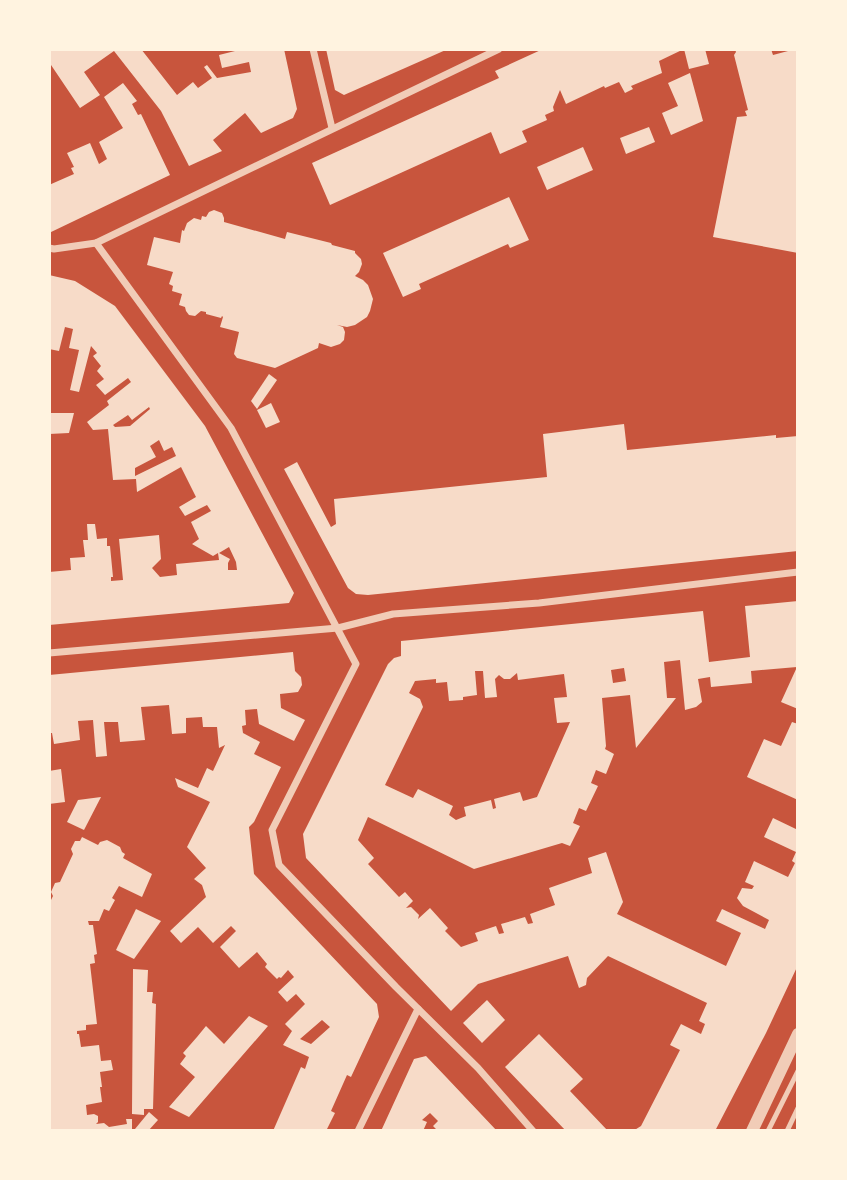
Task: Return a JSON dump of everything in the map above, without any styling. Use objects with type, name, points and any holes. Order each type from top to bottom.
[{"type":"street","points":[[313,49],[332,128]]},
{"type":"street","points":[[49,248],[96,243],[499,49]]},
{"type":"street","points":[[96,243],[230,428],[356,664],[272,830],[279,865],[478,1068],[533,1131]]},
{"type":"street","points":[[49,653],[338,628],[393,614],[539,603],[798,572]]},
{"type":"street","points":[[358,1131],[418,1009]]},
{"type":"street","points":[[752,1131],[798,1034]]},
{"type":"lane","points":[[768,1131],[798,1071]]},
{"type":"lane","points":[[787,1131],[798,1108]]},
{"type":"building","points":[[49,49],[141,49],[177,95],[193,82],[198,88],[212,78],[204,67],[207,65],[217,78],[251,72],[249,62],[222,68],[219,55],[243,49],[284,49],[297,109],[293,118],[261,133],[245,113],[213,140],[222,151],[189,166],[161,111],[114,51],[84,72],[100,95],[80,108],[49,62]]},
{"type":"building","points":[[326,49],[448,49],[344,95],[335,90]]},
{"type":"building","points":[[543,49],[684,49],[659,61],[662,73],[631,86],[633,89],[625,93],[619,82],[566,104],[560,90],[554,111],[545,115],[547,120],[522,131],[527,142],[500,154],[491,132],[330,205],[312,163],[499,78],[495,71]]},
{"type":"building","points":[[684,49],[705,49],[709,64],[689,69]]},
{"type":"building","points":[[735,49],[771,49],[773,55],[788,49],[798,49],[798,253],[713,237],[737,117],[747,116],[745,111],[748,110],[734,55]]},
{"type":"building","points":[[690,73],[703,121],[671,135],[662,113],[678,106],[668,83]]},
{"type":"building","points":[[123,83],[137,101],[132,104],[138,115],[141,114],[170,175],[49,233],[49,185],[74,174],[71,168],[74,167],[67,153],[90,143],[99,164],[107,159],[99,142],[123,128],[104,97]]},
{"type":"building","points":[[649,127],[655,142],[626,154],[620,138]]},
{"type":"building","points":[[583,147],[593,170],[547,190],[537,167]]},
{"type":"building","points":[[509,197],[529,240],[510,248],[508,244],[419,284],[421,289],[403,297],[383,253]]},
{"type":"building","points":[[214,210],[222,213],[224,222],[285,239],[287,232],[355,251],[362,264],[355,276],[368,285],[373,299],[367,317],[355,325],[337,325],[343,327],[345,332],[344,340],[340,344],[331,347],[319,343],[318,348],[275,368],[237,358],[234,354],[239,332],[220,327],[222,316],[221,318],[201,311],[195,316],[189,315],[185,307],[179,305],[182,294],[172,291],[173,286],[169,284],[173,272],[147,265],[154,237],[180,243],[182,230],[184,231],[187,223],[194,218],[201,220],[202,216],[206,217]]},
{"type":"building","points":[[49,275],[75,281],[115,306],[205,426],[294,593],[289,603],[49,625],[49,572],[71,570],[70,558],[85,557],[83,540],[88,540],[87,524],[95,524],[97,539],[107,538],[113,577],[111,581],[123,580],[119,539],[159,535],[161,559],[152,568],[160,577],[177,575],[176,564],[219,560],[218,553],[213,556],[192,544],[199,539],[191,522],[211,511],[207,505],[185,516],[179,507],[196,497],[181,467],[137,492],[136,479],[113,480],[108,429],[93,430],[87,422],[109,405],[107,401],[131,382],[128,378],[105,395],[96,385],[104,379],[97,371],[101,366],[93,356],[97,353],[91,346],[79,392],[70,390],[79,350],[69,348],[73,329],[65,327],[59,351],[49,349]],"holes":[[[149,407],[150,409],[130,426],[113,425],[128,415],[132,420]],[[159,440],[164,451],[172,447],[176,456],[135,476],[135,468],[156,457],[150,446]],[[229,547],[237,570],[228,570],[230,559],[219,553]]]},
{"type":"building","points":[[269,374],[277,380],[257,409],[251,401]]},
{"type":"building","points":[[271,403],[280,422],[266,428],[257,410]]},
{"type":"building","points":[[49,413],[74,413],[69,433],[49,434]]},
{"type":"building","points":[[624,424],[627,450],[776,435],[776,438],[798,436],[798,551],[368,595],[356,594],[348,588],[284,469],[297,462],[331,527],[336,524],[334,499],[547,477],[543,434]]},
{"type":"building","points":[[798,601],[798,709],[781,702],[797,667],[751,671],[752,683],[711,687],[710,677],[698,679],[702,702],[685,710],[680,660],[664,662],[667,698],[676,698],[636,748],[630,695],[602,698],[605,749],[614,754],[606,774],[596,770],[591,783],[598,786],[586,811],[579,808],[573,823],[580,826],[570,846],[562,843],[474,869],[368,817],[358,840],[374,858],[368,864],[399,897],[405,892],[413,901],[406,908],[411,907],[419,915],[418,919],[430,908],[448,928],[445,931],[461,947],[478,941],[475,933],[496,926],[499,934],[504,933],[501,924],[525,917],[528,924],[533,923],[530,914],[555,905],[549,888],[592,873],[588,858],[606,852],[623,902],[617,914],[726,966],[741,933],[716,921],[722,909],[765,929],[769,920],[743,906],[737,898],[742,888],[752,889],[754,886],[745,882],[754,861],[788,877],[795,863],[792,861],[796,852],[764,837],[773,818],[798,830],[798,965],[715,1131],[633,1131],[641,1126],[680,1050],[670,1045],[681,1024],[701,1034],[705,1024],[699,1021],[707,1003],[608,956],[587,978],[586,985],[579,988],[568,956],[478,984],[451,1011],[306,858],[303,834],[388,664],[401,656],[401,641],[703,611],[709,662],[750,657],[745,606]],"holes":[[[624,668],[626,681],[613,683],[611,670]],[[475,671],[483,671],[485,698],[497,697],[495,679],[499,675],[510,679],[517,673],[518,680],[564,674],[567,697],[554,698],[557,723],[570,722],[537,797],[523,801],[520,792],[494,799],[496,808],[493,809],[491,800],[464,807],[466,816],[456,820],[449,815],[453,806],[418,789],[413,798],[385,785],[423,707],[420,699],[409,693],[415,681],[436,679],[436,683],[447,682],[449,701],[463,700],[463,697],[477,695]]]},
{"type":"building","points":[[293,652],[295,671],[301,677],[302,685],[298,692],[280,694],[281,708],[305,720],[294,741],[259,724],[257,709],[245,710],[246,725],[242,726],[243,733],[260,742],[254,754],[281,767],[249,827],[254,874],[377,1004],[379,1017],[351,1077],[347,1075],[331,1111],[335,1113],[326,1131],[273,1131],[301,1067],[305,1069],[309,1057],[283,1045],[292,1031],[285,1024],[305,1004],[296,994],[287,1002],[278,992],[294,977],[288,970],[277,979],[265,967],[267,964],[257,952],[239,968],[220,947],[236,931],[231,926],[213,943],[198,927],[181,943],[170,931],[206,897],[202,885],[194,879],[206,868],[187,847],[210,802],[178,787],[175,778],[198,788],[207,768],[213,771],[225,745],[219,748],[217,727],[203,727],[202,717],[186,718],[186,733],[172,734],[169,705],[141,707],[145,740],[120,742],[118,722],[104,722],[107,756],[96,757],[93,720],[78,721],[80,740],[54,744],[52,733],[49,733],[49,675]],"holes":[[[322,1020],[330,1027],[311,1044],[300,1039]]]},
{"type":"building","points":[[792,722],[798,724],[798,800],[747,777],[764,739],[781,746]]},
{"type":"building","points":[[61,769],[65,802],[49,804],[49,771]]},
{"type":"building","points":[[101,797],[84,830],[67,822],[78,800]]},
{"type":"building","points":[[82,837],[98,845],[107,840],[120,847],[125,854],[123,858],[152,874],[142,897],[119,886],[109,911],[104,909],[99,921],[88,921],[89,925],[93,925],[97,954],[94,955],[95,963],[90,964],[97,1024],[86,1025],[86,1030],[77,1031],[81,1047],[99,1045],[101,1061],[111,1060],[113,1070],[100,1072],[102,1102],[86,1105],[87,1115],[98,1116],[96,1124],[104,1123],[109,1127],[127,1124],[126,1119],[132,1119],[132,1131],[51,1131],[49,904],[55,883],[60,882],[73,854],[71,849],[75,841],[80,841]]},
{"type":"building","points":[[136,909],[161,921],[134,959],[116,950]]},
{"type":"building","points":[[133,969],[148,970],[147,992],[153,992],[152,1003],[156,1004],[153,1109],[144,1109],[144,1115],[132,1114]]},
{"type":"building","points":[[487,1000],[505,1020],[482,1043],[463,1023]]},
{"type":"building","points":[[249,1016],[268,1026],[189,1117],[169,1107],[195,1077],[180,1064],[186,1056],[183,1053],[206,1026],[224,1044]]},
{"type":"building","points":[[539,1034],[583,1079],[570,1091],[608,1131],[566,1131],[505,1067]]},
{"type":"building","points":[[426,1056],[497,1131],[438,1131],[433,1126],[438,1121],[430,1113],[422,1120],[427,1122],[423,1131],[381,1131],[414,1059]]},
{"type":"building","points":[[149,1112],[158,1120],[148,1131],[135,1129]]}]
